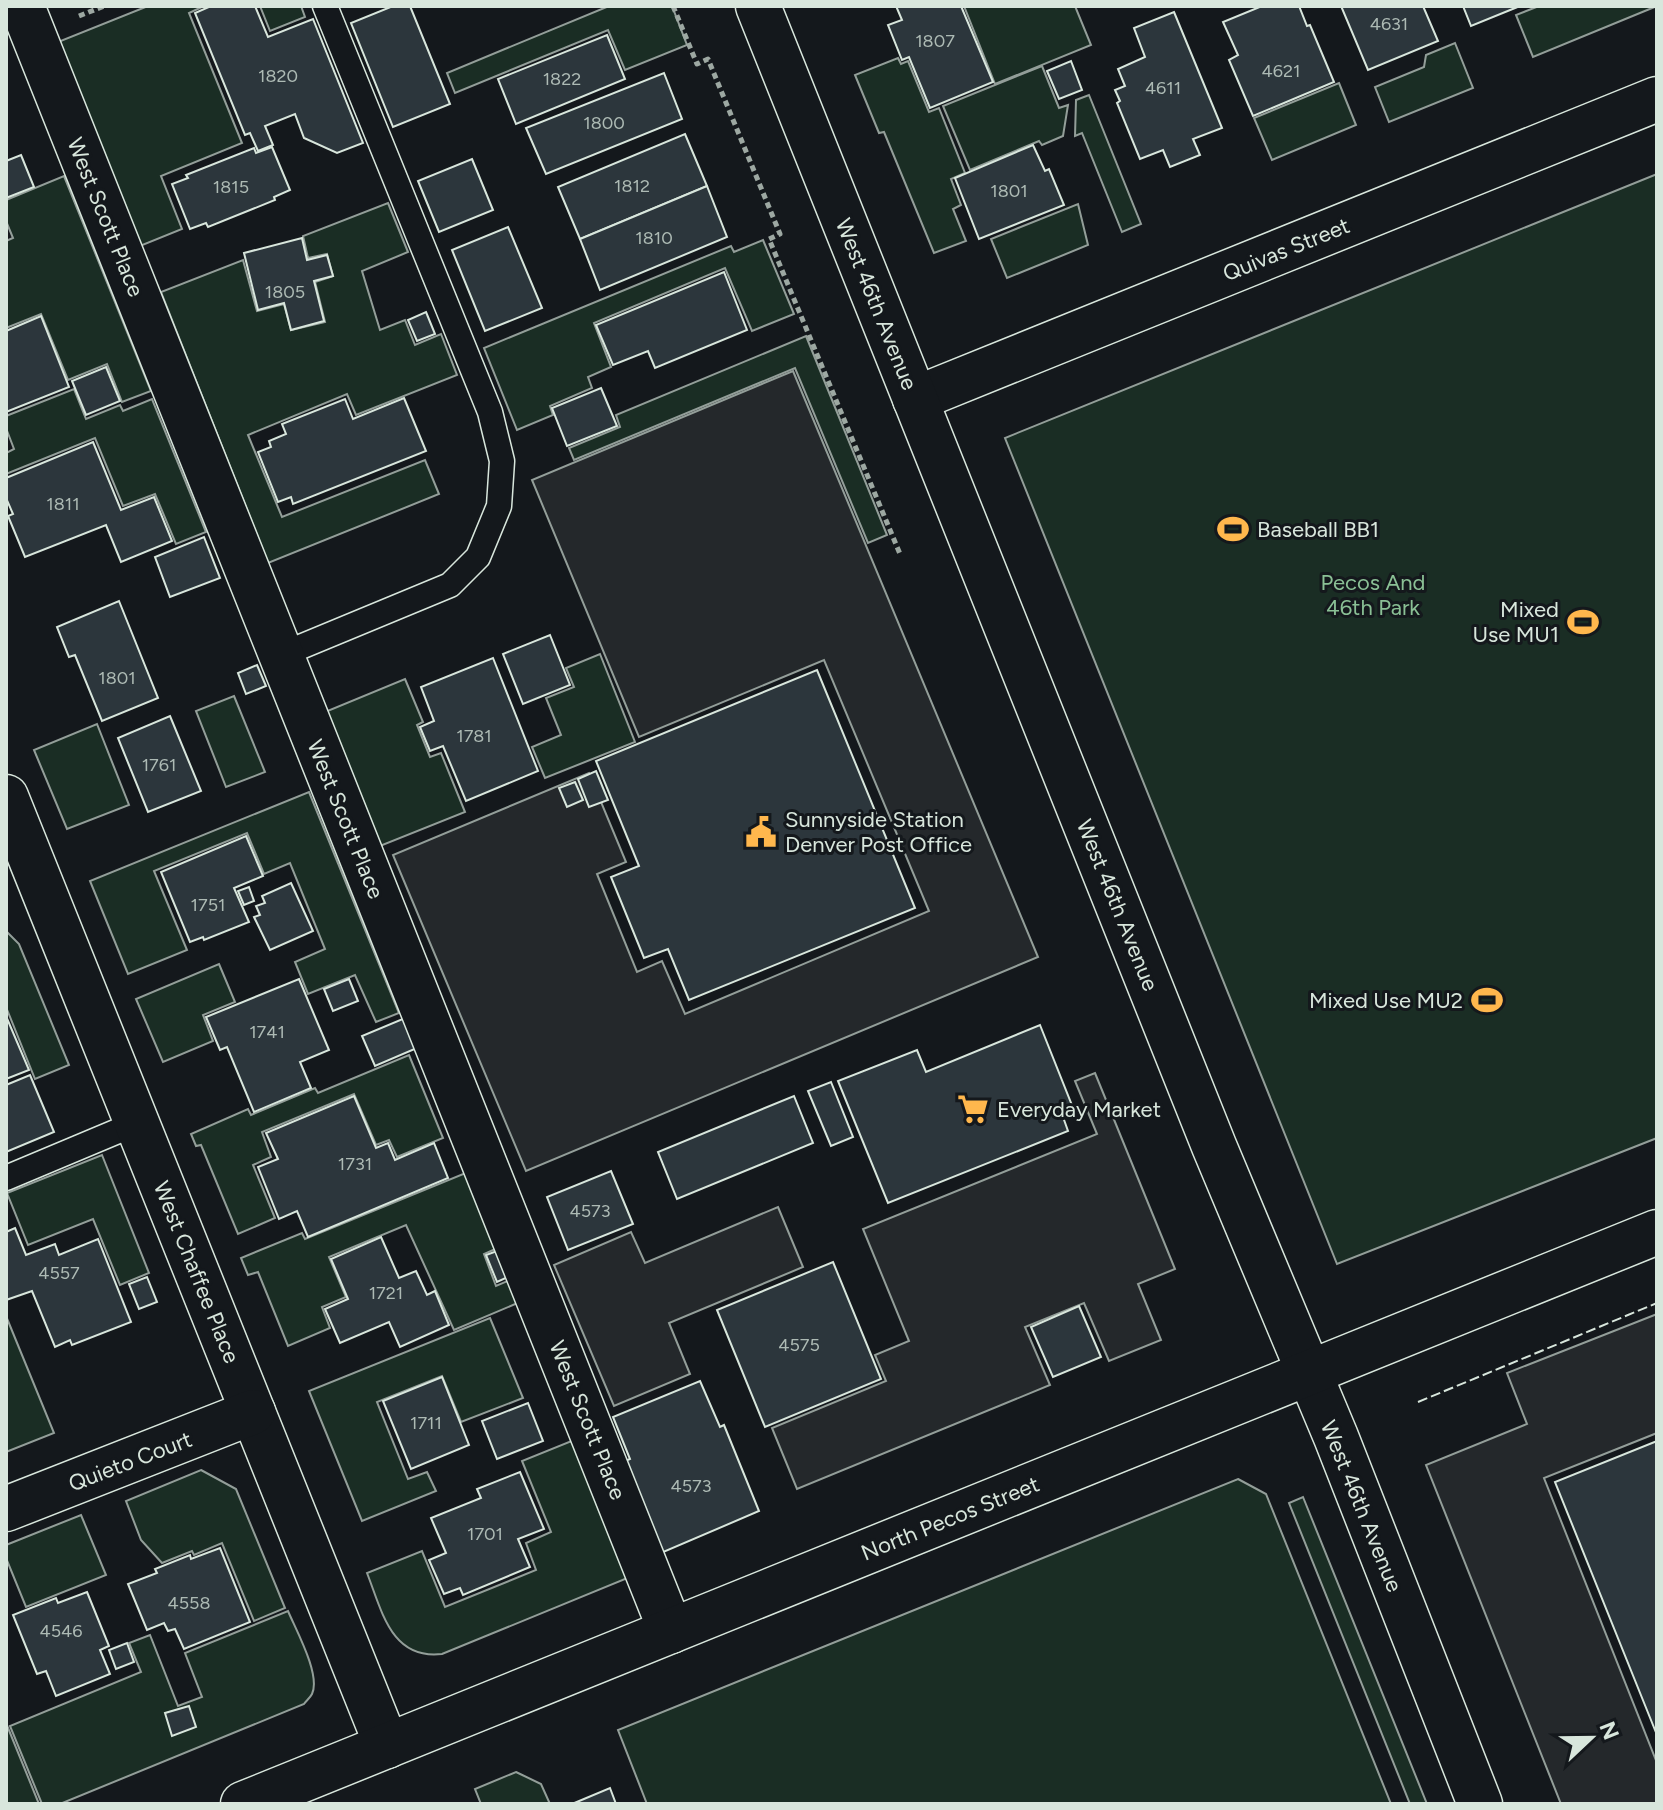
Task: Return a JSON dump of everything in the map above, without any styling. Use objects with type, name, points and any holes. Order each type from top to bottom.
[{"type":"street","name":"West Scott Place","points":[[22,6],[671,1631]]},
{"type":"street","name":"West 46th Avenue","points":[[758,6],[1307,1373],[1336,1437],[1480,1804]]},
{"type":"street","name":"Quivas Street","points":[[915,399],[1657,99]]},
{"type":"street","name":"West Chaffee Place","points":[[6,797],[18,861],[137,1123],[387,1746]]},
{"type":"street","name":"North Pecos Street","points":[[243,1804],[1657,1232]]},
{"type":"street","name":"Quieto Court","points":[[6,1509],[253,1412]]},
{"type":"lane","points":[[281,655],[450,585],[478,557],[499,506],[502,461],[490,412],[325,6]]},
{"type":"lane","points":[[6,1178],[137,1123]]},
{"type":"path","points":[[673,6],[697,64],[708,59],[780,234],[769,239],[900,554]]},
{"type":"green space","points":[[148,6],[204,6],[189,13],[242,143],[161,176],[182,229],[140,246],[58,42]]},
{"type":"green space","points":[[260,6],[301,6],[305,17],[270,31]]},
{"type":"green space","points":[[609,6],[672,6],[687,45],[625,70],[608,30],[455,93],[447,73]]},
{"type":"green space","points":[[964,6],[1075,6],[1091,45],[995,84]]},
{"type":"green space","points":[[1539,6],[1657,6],[1533,57],[1516,15]]},
{"type":"green space","points":[[1455,43],[1473,88],[1389,122],[1375,87],[1424,67],[1426,55]]},
{"type":"green space","points":[[898,58],[901,64],[908,61],[929,112],[939,108],[965,173],[951,179],[961,205],[953,209],[966,241],[934,253],[884,132],[879,133],[855,75]]},
{"type":"green space","points":[[1042,66],[1059,108],[1068,105],[1063,136],[1042,145],[1039,141],[970,170],[943,106]]},
{"type":"green space","points":[[1339,83],[1356,125],[1272,160],[1254,118]]},
{"type":"green space","points":[[1089,95],[1141,224],[1122,232],[1082,133],[1075,136],[1076,100]]},
{"type":"green space","name":"Pecos And 46th Park","points":[[1657,174],[1657,1138],[1337,1264],[1005,438]]},
{"type":"green space","points":[[64,176],[151,391],[122,402],[107,364],[68,380],[41,314],[6,328],[6,241],[13,238],[6,221],[6,200]]},
{"type":"green space","points":[[388,203],[408,252],[362,271],[380,330],[405,320],[415,345],[441,334],[457,375],[356,415],[347,394],[248,435],[282,517],[425,460],[439,494],[268,563],[161,292],[243,260],[257,311],[284,304],[291,330],[325,322],[315,282],[333,276],[327,254],[308,258],[303,236]]},
{"type":"green space","points":[[1078,204],[1088,245],[1007,278],[991,239]]},
{"type":"green space","points":[[763,240],[794,314],[752,331],[725,268],[594,323],[611,367],[588,377],[592,388],[550,406],[553,415],[517,430],[484,348],[731,246],[734,252]]},
{"type":"green space","points":[[806,336],[887,535],[868,543],[795,368],[574,460],[569,448],[620,427],[616,415]]},
{"type":"green space","points":[[74,389],[86,419],[120,405],[123,411],[152,399],[206,532],[176,544],[155,494],[123,506],[95,438],[6,474],[6,453],[14,449],[6,428],[6,416]]},
{"type":"green space","points":[[600,654],[635,742],[545,778],[532,747],[561,735],[546,698],[574,687],[566,668]]},
{"type":"green space","points":[[405,679],[423,722],[417,725],[430,757],[441,753],[465,812],[380,846],[325,712]]},
{"type":"green space","points":[[234,696],[265,772],[226,787],[196,711]]},
{"type":"green space","points":[[97,724],[129,805],[67,829],[34,750]]},
{"type":"green space","points":[[309,792],[399,1013],[376,1022],[355,975],[308,994],[295,962],[325,949],[290,863],[264,874],[247,833],[154,871],[187,950],[128,974],[90,881]]},
{"type":"green space","points":[[6,931],[19,944],[69,1065],[35,1079],[6,1007]]},
{"type":"green space","points":[[219,964],[235,1002],[203,1015],[213,1041],[163,1062],[136,999]]},
{"type":"green space","points":[[409,1055],[443,1138],[397,1157],[389,1140],[376,1145],[354,1094],[262,1132],[271,1157],[253,1165],[275,1218],[238,1234],[201,1145],[196,1146],[191,1134],[248,1109],[251,1115],[315,1088],[318,1093]]},
{"type":"green space","points":[[102,1155],[149,1273],[120,1285],[93,1219],[28,1245],[7,1193]]},
{"type":"green space","points":[[468,1172],[500,1247],[484,1254],[496,1286],[510,1280],[520,1302],[454,1330],[406,1225],[329,1257],[346,1297],[322,1307],[330,1328],[288,1346],[258,1272],[248,1275],[241,1258],[302,1233],[305,1239]]},
{"type":"green space","points":[[6,1316],[54,1433],[6,1452]]},
{"type":"green space","points":[[490,1318],[523,1398],[461,1422],[442,1376],[377,1402],[408,1479],[427,1472],[436,1491],[362,1521],[309,1391]]},
{"type":"green space","points":[[574,1440],[630,1577],[442,1654],[425,1654],[400,1641],[384,1617],[367,1573],[422,1551],[445,1607],[536,1570],[526,1543],[551,1532],[522,1461]]},
{"type":"green space","points":[[201,1470],[236,1489],[285,1608],[254,1621],[222,1543],[194,1555],[192,1551],[162,1563],[141,1540],[126,1501]]},
{"type":"green space","points":[[1238,1479],[1266,1494],[1391,1804],[647,1804],[618,1730]]},
{"type":"green space","points":[[1303,1497],[1427,1804],[1410,1804],[1289,1503]]},
{"type":"green space","points":[[81,1515],[106,1575],[26,1607],[6,1558],[6,1545]]},
{"type":"green space","points":[[288,1611],[313,1676],[312,1694],[304,1704],[60,1804],[42,1804],[10,1726],[141,1672],[129,1643],[150,1635],[178,1706],[202,1697],[185,1653]]},
{"type":"green space","points":[[6,1723],[39,1804],[6,1804]]},
{"type":"green space","points":[[516,1772],[541,1784],[550,1804],[481,1804],[475,1789]]},
{"type":"shaded area","points":[[793,371],[1038,957],[526,1171],[393,855],[589,773],[626,862],[597,874],[637,972],[662,961],[685,1014],[929,911],[824,660],[639,737],[532,480]]},
{"type":"shaded area","points":[[1095,1073],[1175,1269],[1138,1284],[1161,1340],[1109,1361],[1084,1303],[1025,1327],[1050,1385],[797,1489],[772,1428],[886,1381],[875,1355],[909,1341],[863,1229],[1097,1134],[1075,1081]]},
{"type":"shaded area","points":[[778,1207],[803,1267],[669,1323],[690,1374],[614,1406],[554,1265],[631,1232],[645,1263]]},
{"type":"shaded area","points":[[1657,1314],[1657,1433],[1544,1478],[1657,1763],[1657,1804],[1561,1804],[1426,1465],[1527,1424],[1507,1373]]},
{"type":"building","points":[[211,6],[255,6],[268,37],[313,19],[363,143],[337,153],[304,138],[295,114],[265,126],[273,145],[258,151],[250,133],[245,135],[195,13]]},
{"type":"building","points":[[393,6],[410,6],[450,104],[393,127],[351,23]]},
{"type":"building","points":[[896,6],[961,6],[993,82],[930,108],[909,57],[902,60],[888,25],[902,20]]},
{"type":"building","points":[[1262,6],[1299,6],[1334,82],[1253,116],[1229,60],[1238,55],[1223,22]]},
{"type":"building","points":[[1341,6],[1423,6],[1438,41],[1368,70]]},
{"type":"building","points":[[1463,6],[1520,6],[1471,26]]},
{"type":"building","points":[[1174,12],[1222,128],[1193,139],[1200,155],[1170,167],[1163,150],[1140,159],[1117,103],[1120,101],[1115,90],[1125,86],[1118,69],[1145,57],[1134,28]]},
{"type":"building","points":[[607,35],[625,79],[516,124],[498,79]]},
{"type":"building","points":[[1071,61],[1082,90],[1059,99],[1047,71]]},
{"type":"building","points":[[664,73],[682,119],[546,174],[526,128]]},
{"type":"building","points":[[685,134],[707,186],[580,239],[558,187]]},
{"type":"building","points":[[1033,145],[1045,171],[1049,169],[1064,205],[979,239],[955,178]]},
{"type":"building","points":[[272,147],[290,190],[274,197],[275,200],[208,227],[206,223],[190,229],[172,184],[188,178],[186,175],[254,148],[256,153]]},
{"type":"building","points":[[21,155],[34,187],[6,198],[6,161]]},
{"type":"building","points":[[472,159],[493,210],[439,232],[418,181]]},
{"type":"building","points":[[707,186],[727,237],[600,290],[580,239]]},
{"type":"building","points":[[508,227],[542,308],[485,331],[452,250]]},
{"type":"building","points":[[302,238],[307,260],[327,255],[333,276],[314,281],[324,321],[291,330],[284,303],[258,310],[244,253]]},
{"type":"building","points":[[724,272],[747,330],[655,368],[648,351],[613,365],[596,325]]},
{"type":"building","points":[[426,312],[435,334],[417,341],[408,320]]},
{"type":"building","points":[[41,316],[69,387],[6,412],[6,331]]},
{"type":"building","points":[[106,367],[120,401],[86,415],[72,381]]},
{"type":"building","points":[[601,388],[617,426],[567,446],[552,408]]},
{"type":"building","points":[[404,398],[426,451],[293,504],[291,497],[278,502],[258,452],[271,447],[269,441],[286,434],[282,424],[345,399],[353,419]]},
{"type":"building","points":[[93,442],[121,510],[154,497],[172,541],[121,562],[106,525],[25,557],[8,516],[13,514],[6,498],[6,478]]},
{"type":"building","points":[[204,537],[220,578],[170,597],[155,557]]},
{"type":"building","points":[[119,601],[158,698],[102,721],[75,655],[69,657],[57,627]]},
{"type":"building","points":[[550,635],[570,685],[523,704],[503,654]]},
{"type":"building","points":[[493,658],[538,771],[466,801],[443,746],[430,751],[420,727],[434,721],[421,687]]},
{"type":"building","points":[[257,665],[266,686],[246,694],[238,673]]},
{"type":"building","points":[[817,670],[915,908],[689,1000],[668,949],[644,958],[611,877],[639,866],[596,761]]},
{"type":"building","points":[[170,716],[201,791],[148,812],[118,738]]},
{"type":"building","points":[[596,771],[608,800],[589,807],[578,779]]},
{"type":"building","points":[[575,782],[583,800],[567,807],[559,788]]},
{"type":"building","points":[[246,836],[263,876],[234,888],[249,922],[204,940],[203,937],[190,942],[161,872]]},
{"type":"building","points":[[291,883],[313,931],[270,950],[254,917],[260,915],[256,906],[265,903],[262,896]]},
{"type":"building","points":[[249,887],[254,901],[244,905],[238,891]]},
{"type":"building","points":[[299,979],[329,1050],[300,1062],[311,1088],[254,1112],[227,1047],[220,1050],[206,1017]]},
{"type":"building","points":[[349,979],[358,1001],[333,1011],[324,989]]},
{"type":"building","points":[[6,1016],[29,1070],[6,1079]]},
{"type":"building","points":[[405,1018],[417,1048],[375,1066],[362,1036]]},
{"type":"building","points":[[1040,1025],[1075,1113],[1063,1117],[1068,1131],[888,1203],[838,1081],[917,1050],[926,1072]]},
{"type":"building","points":[[30,1075],[54,1132],[6,1152],[6,1085]]},
{"type":"building","points":[[831,1082],[853,1137],[831,1146],[808,1091]]},
{"type":"building","points":[[354,1096],[376,1148],[388,1143],[395,1160],[434,1143],[448,1178],[308,1237],[297,1211],[279,1219],[258,1167],[278,1159],[266,1133]]},
{"type":"building","points":[[794,1096],[813,1143],[677,1199],[658,1152]]},
{"type":"building","points":[[611,1171],[633,1224],[568,1250],[547,1197]]},
{"type":"building","points":[[15,1228],[26,1255],[55,1244],[59,1255],[98,1239],[131,1322],[72,1345],[70,1340],[55,1347],[32,1291],[6,1300],[6,1232]]},
{"type":"building","points":[[381,1237],[399,1278],[416,1271],[427,1295],[435,1291],[449,1325],[400,1347],[389,1322],[340,1343],[325,1309],[348,1299],[331,1259]]},
{"type":"building","points":[[497,1251],[508,1277],[497,1282],[486,1255]]},
{"type":"building","points":[[833,1262],[881,1379],[765,1427],[717,1310]]},
{"type":"building","points":[[147,1277],[157,1302],[139,1309],[129,1284]]},
{"type":"building","points":[[1079,1306],[1101,1357],[1053,1377],[1031,1327]]},
{"type":"building","points":[[442,1377],[469,1445],[411,1469],[383,1401]]},
{"type":"building","points":[[700,1381],[720,1427],[724,1425],[759,1511],[661,1553],[623,1462],[630,1459],[613,1417]]},
{"type":"building","points":[[528,1403],[543,1441],[497,1459],[482,1421]]},
{"type":"building","points":[[1657,1441],[1657,1735],[1555,1482]]},
{"type":"building","points":[[520,1472],[544,1529],[518,1539],[530,1567],[463,1595],[460,1588],[444,1594],[429,1560],[446,1553],[431,1518],[481,1498],[477,1489]]},
{"type":"building","points":[[220,1548],[250,1622],[184,1649],[175,1629],[168,1631],[164,1623],[147,1630],[128,1584],[190,1555],[191,1559]]},
{"type":"building","points":[[87,1592],[109,1646],[100,1650],[110,1674],[56,1696],[46,1671],[37,1674],[13,1615],[56,1598],[58,1603]]},
{"type":"building","points":[[127,1643],[134,1662],[116,1669],[109,1650]]},
{"type":"building","points":[[189,1706],[196,1727],[172,1736],[165,1713]]},
{"type":"building","points":[[610,1788],[616,1804],[572,1804]]},
{"type":"fence","points":[[1418,1402],[1657,1303]]},
{"type":"place","name":"Baseball BB1","points":[[1233,529]]},
{"type":"place","name":"Mixed Use MU1","points":[[1583,622]]},
{"type":"place","name":"Sunnyside Station Denver Post Office","points":[[761,832]]},
{"type":"place","name":"Mixed Use MU2","points":[[1487,1000]]},
{"type":"place","name":"Everyday Market","points":[[973,1109]]}]
